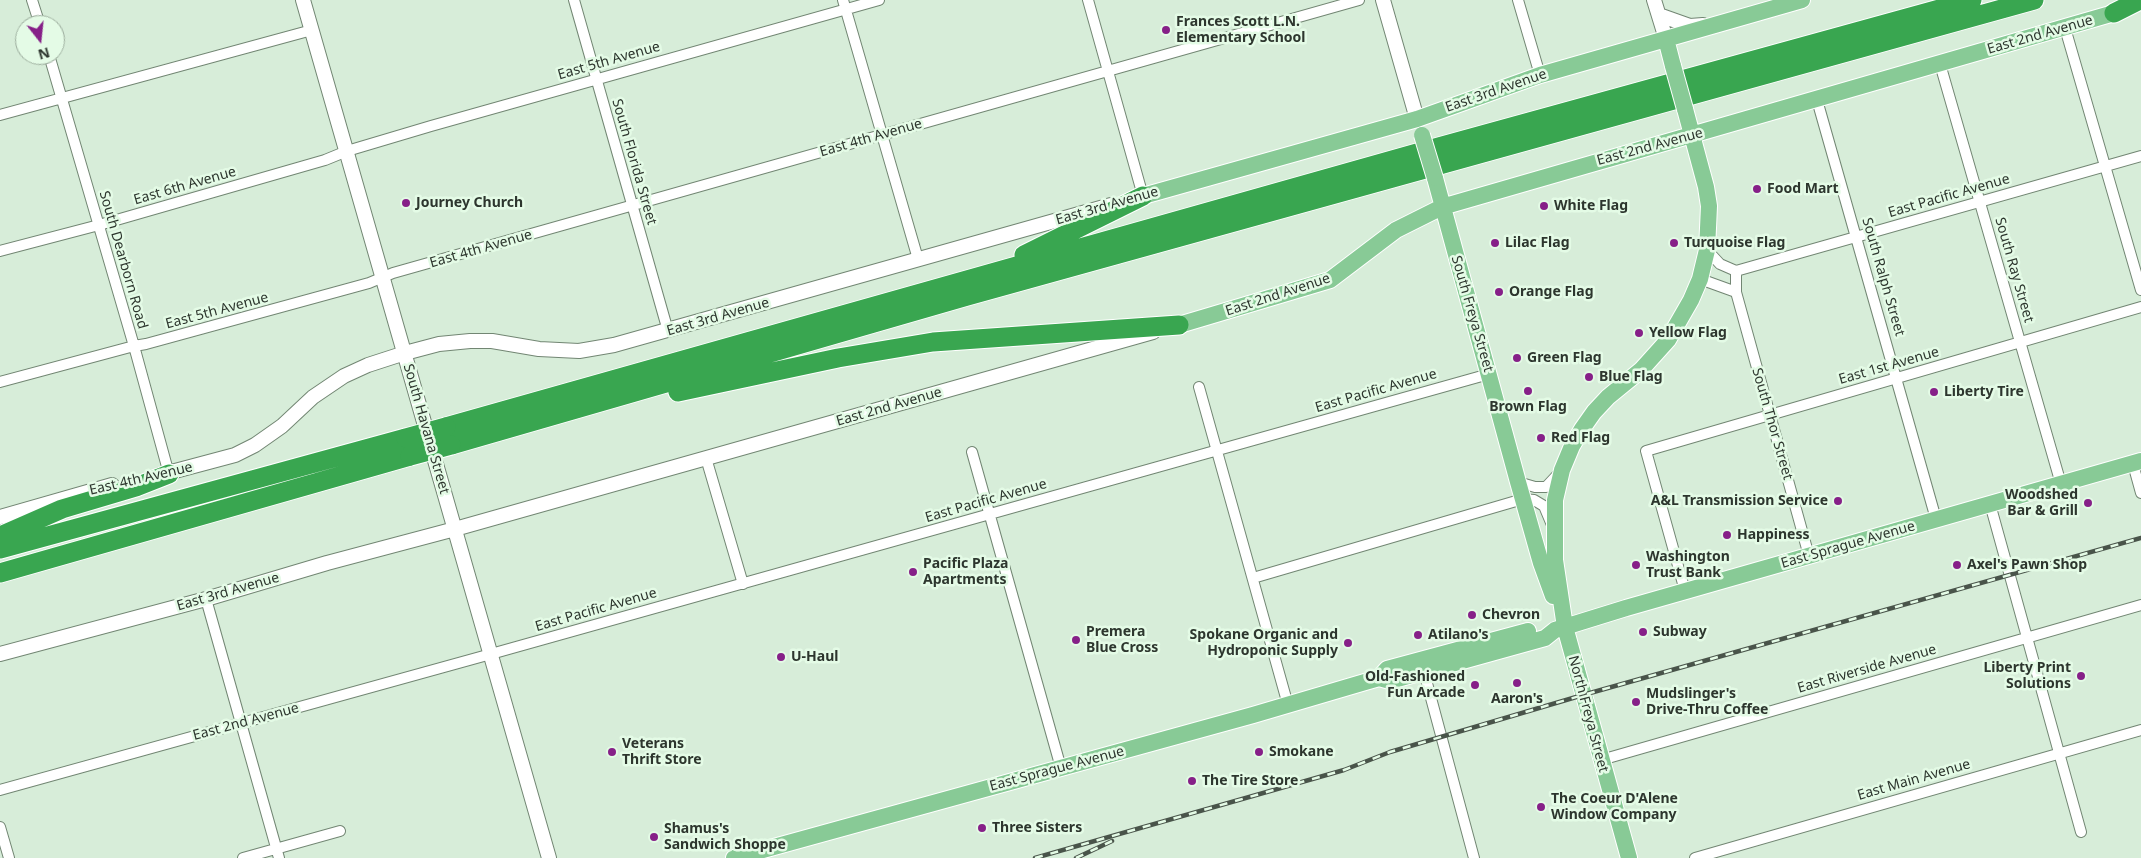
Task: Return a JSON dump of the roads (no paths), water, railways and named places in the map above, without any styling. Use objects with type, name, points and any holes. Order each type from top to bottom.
[{"type":"highway","points":[[0,573],[410,456],[448,436],[703,353],[1972,0]]},
{"type":"highway","points":[[496,432],[986,291],[2034,0]]},
{"type":"highway","points":[[2114,13],[2140,0]]},
{"type":"highway","points":[[982,276],[1143,196]]},
{"type":"highway","points":[[0,549],[406,438],[496,432],[838,358],[924,344],[1179,325]]},
{"type":"highway","points":[[0,536],[62,509],[136,487],[169,474]]},
{"type":"main road","name":"East 3rd Avenue","points":[[1143,196],[1417,118],[1540,76],[1802,0]]},
{"type":"main road","name":"East 2nd Avenue","points":[[1179,325],[1330,280],[1396,230],[1442,207],[1568,169],[1692,136],[2114,13]]},
{"type":"main road","points":[[1560,628],[1554,530],[1555,500],[1562,470],[1572,446],[1594,412],[1642,370],[1668,340],[1692,300],[1700,279],[1707,250],[1709,206],[1706,187],[1666,39]]},
{"type":"main road","name":"South Freya Street","points":[[1417,118],[1560,628]]},
{"type":"main road","name":"East Sprague Avenue","points":[[734,858],[1288,705],[1379,678],[1390,681],[1545,638],[1560,628],[2137,462]]},
{"type":"main road","name":"East Sprague Avenue","points":[[1379,678],[1387,669],[1543,627],[1560,628]]},
{"type":"main road","name":"North Freya Street","points":[[1560,628],[1629,858]]},
{"type":"street","points":[[32,0],[37,15]]},
{"type":"street","name":"South Havana Street","points":[[303,0],[549,858]]},
{"type":"street","name":"South Florida Street","points":[[574,0],[668,331]]},
{"type":"street","name":"East 5th Avenue","points":[[346,151],[845,5],[879,0]]},
{"type":"street","points":[[1088,0],[1143,196]]},
{"type":"street","name":"East 4th Avenue","points":[[382,276],[1359,0]]},
{"type":"street","name":"South Freya Street","points":[[1383,0],[1417,118]]},
{"type":"street","points":[[1518,0],[1540,76]]},
{"type":"street","points":[[1654,0],[1666,39]]},
{"type":"street","points":[[845,5],[918,259]]},
{"type":"street","name":"East 2nd Avenue","points":[[2114,13],[2141,5]]},
{"type":"street","points":[[1659,15],[1690,26],[1721,23]]},
{"type":"street","points":[[2065,28],[2141,290]]},
{"type":"street","points":[[0,115],[312,30]]},
{"type":"street","name":"South Ray Street","points":[[1940,64],[2061,484]]},
{"type":"street","name":"South Dearborn Road","points":[[52,65],[134,346],[169,474]]},
{"type":"street","name":"South Ralph Street","points":[[1817,100],[1936,519]]},
{"type":"street","name":"East 6th Avenue","points":[[0,251],[99,225],[325,160],[346,151]]},
{"type":"street","name":"East Pacific Avenue","points":[[1736,272],[2141,156]]},
{"type":"street","name":"East 3rd Avenue","points":[[405,354],[439,344],[470,341],[492,341],[539,350],[579,351],[614,346],[1143,196]]},
{"type":"street","points":[[1707,250],[1720,264],[1736,272]]},
{"type":"street","name":"South Thor Street","points":[[1736,272],[1736,292],[1809,556]]},
{"type":"street","name":"East 5th Avenue","points":[[0,382],[360,285],[382,276]]},
{"type":"street","points":[[1700,279],[1736,292]]},
{"type":"street","name":"East 1st Avenue","points":[[1685,591],[1646,451],[2141,307]]},
{"type":"street","name":"East 2nd Avenue","points":[[455,529],[1179,325]]},
{"type":"street","name":"East 4th Avenue","points":[[0,516],[131,480],[169,474],[235,454],[256,444],[282,426],[313,397],[344,376],[368,365],[405,354]]},
{"type":"street","name":"East Pacific Avenue","points":[[491,654],[1489,374]]},
{"type":"street","points":[[1199,387],[1288,705]]},
{"type":"street","points":[[972,452],[1061,768]]},
{"type":"street","points":[[706,458],[742,584]]},
{"type":"street","points":[[2137,462],[2141,493]]},
{"type":"street","points":[[1518,482],[1535,487],[1546,487],[1562,470]]},
{"type":"street","points":[[1252,578],[1523,499],[1534,500],[1544,506],[1554,530]]},
{"type":"street","points":[[1990,504],[2081,832]]},
{"type":"street","name":"East 3rd Avenue","points":[[0,654],[206,599],[327,563],[455,529]]},
{"type":"street","points":[[206,599],[277,853]]},
{"type":"street","name":"East Riverside Avenue","points":[[1600,760],[2141,606]]},
{"type":"street","name":"East 2nd Avenue","points":[[0,790],[491,654]]},
{"type":"street","points":[[1424,672],[1474,858]]},
{"type":"street","name":"East Main Avenue","points":[[1695,858],[2141,730]]},
{"type":"street","points":[[0,827],[9,858]]},
{"type":"street","points":[[243,858],[277,853],[340,831]]},
{"type":"railway","points":[[1035,858],[1344,770],[1390,752],[1583,695],[2141,538]]},
{"type":"railway","points":[[1076,858],[1112,841]]},
{"type":"place","name":"Frances Scott L.N. Elementary School","points":[[1166,30]]},
{"type":"place","name":"Food Mart","points":[[1757,189]]},
{"type":"place","name":"Journey Church","points":[[406,203]]},
{"type":"place","name":"White Flag","points":[[1544,206]]},
{"type":"place","name":"Lilac Flag","points":[[1495,243]]},
{"type":"place","name":"Turquoise Flag","points":[[1674,243]]},
{"type":"place","name":"Orange Flag","points":[[1499,292]]},
{"type":"place","name":"Yellow Flag","points":[[1639,333]]},
{"type":"place","name":"Green Flag","points":[[1517,358]]},
{"type":"place","name":"Blue Flag","points":[[1589,377]]},
{"type":"place","name":"Brown Flag","points":[[1528,391]]},
{"type":"place","name":"Liberty Tire","points":[[1934,392]]},
{"type":"place","name":"Red Flag","points":[[1541,438]]},
{"type":"place","name":"A&L Transmission Service","points":[[1838,501]]},
{"type":"place","name":"Woodshed Bar & Grill","points":[[2088,503]]},
{"type":"place","name":"Happiness","points":[[1727,535]]},
{"type":"place","name":"Washington Trust Bank","points":[[1636,565]]},
{"type":"place","name":"Axel's Pawn Shop","points":[[1957,565]]},
{"type":"place","name":"Pacific Plaza Apartments","points":[[913,572]]},
{"type":"place","name":"Chevron","points":[[1472,615]]},
{"type":"place","name":"Subway","points":[[1643,632]]},
{"type":"place","name":"Atilano's","points":[[1418,635]]},
{"type":"place","name":"Premera Blue Cross","points":[[1076,640]]},
{"type":"place","name":"Spokane Organic and Hydroponic Supply","points":[[1348,643]]},
{"type":"place","name":"U-Haul","points":[[781,657]]},
{"type":"place","name":"Liberty Print Solutions","points":[[2081,676]]},
{"type":"place","name":"Aaron's","points":[[1517,683]]},
{"type":"place","name":"Old-Fashioned Fun Arcade","points":[[1475,685]]},
{"type":"place","name":"Mudslinger's Drive-Thru Coffee","points":[[1636,702]]},
{"type":"place","name":"Veterans Thrift Store","points":[[612,752]]},
{"type":"place","name":"Smokane","points":[[1259,752]]},
{"type":"place","name":"The Tire Store","points":[[1192,781]]},
{"type":"place","name":"The Coeur D'Alene Window Company","points":[[1541,807]]},
{"type":"place","name":"Three Sisters","points":[[982,828]]},
{"type":"place","name":"Shamus's Sandwich Shoppe","points":[[654,837]]}]
